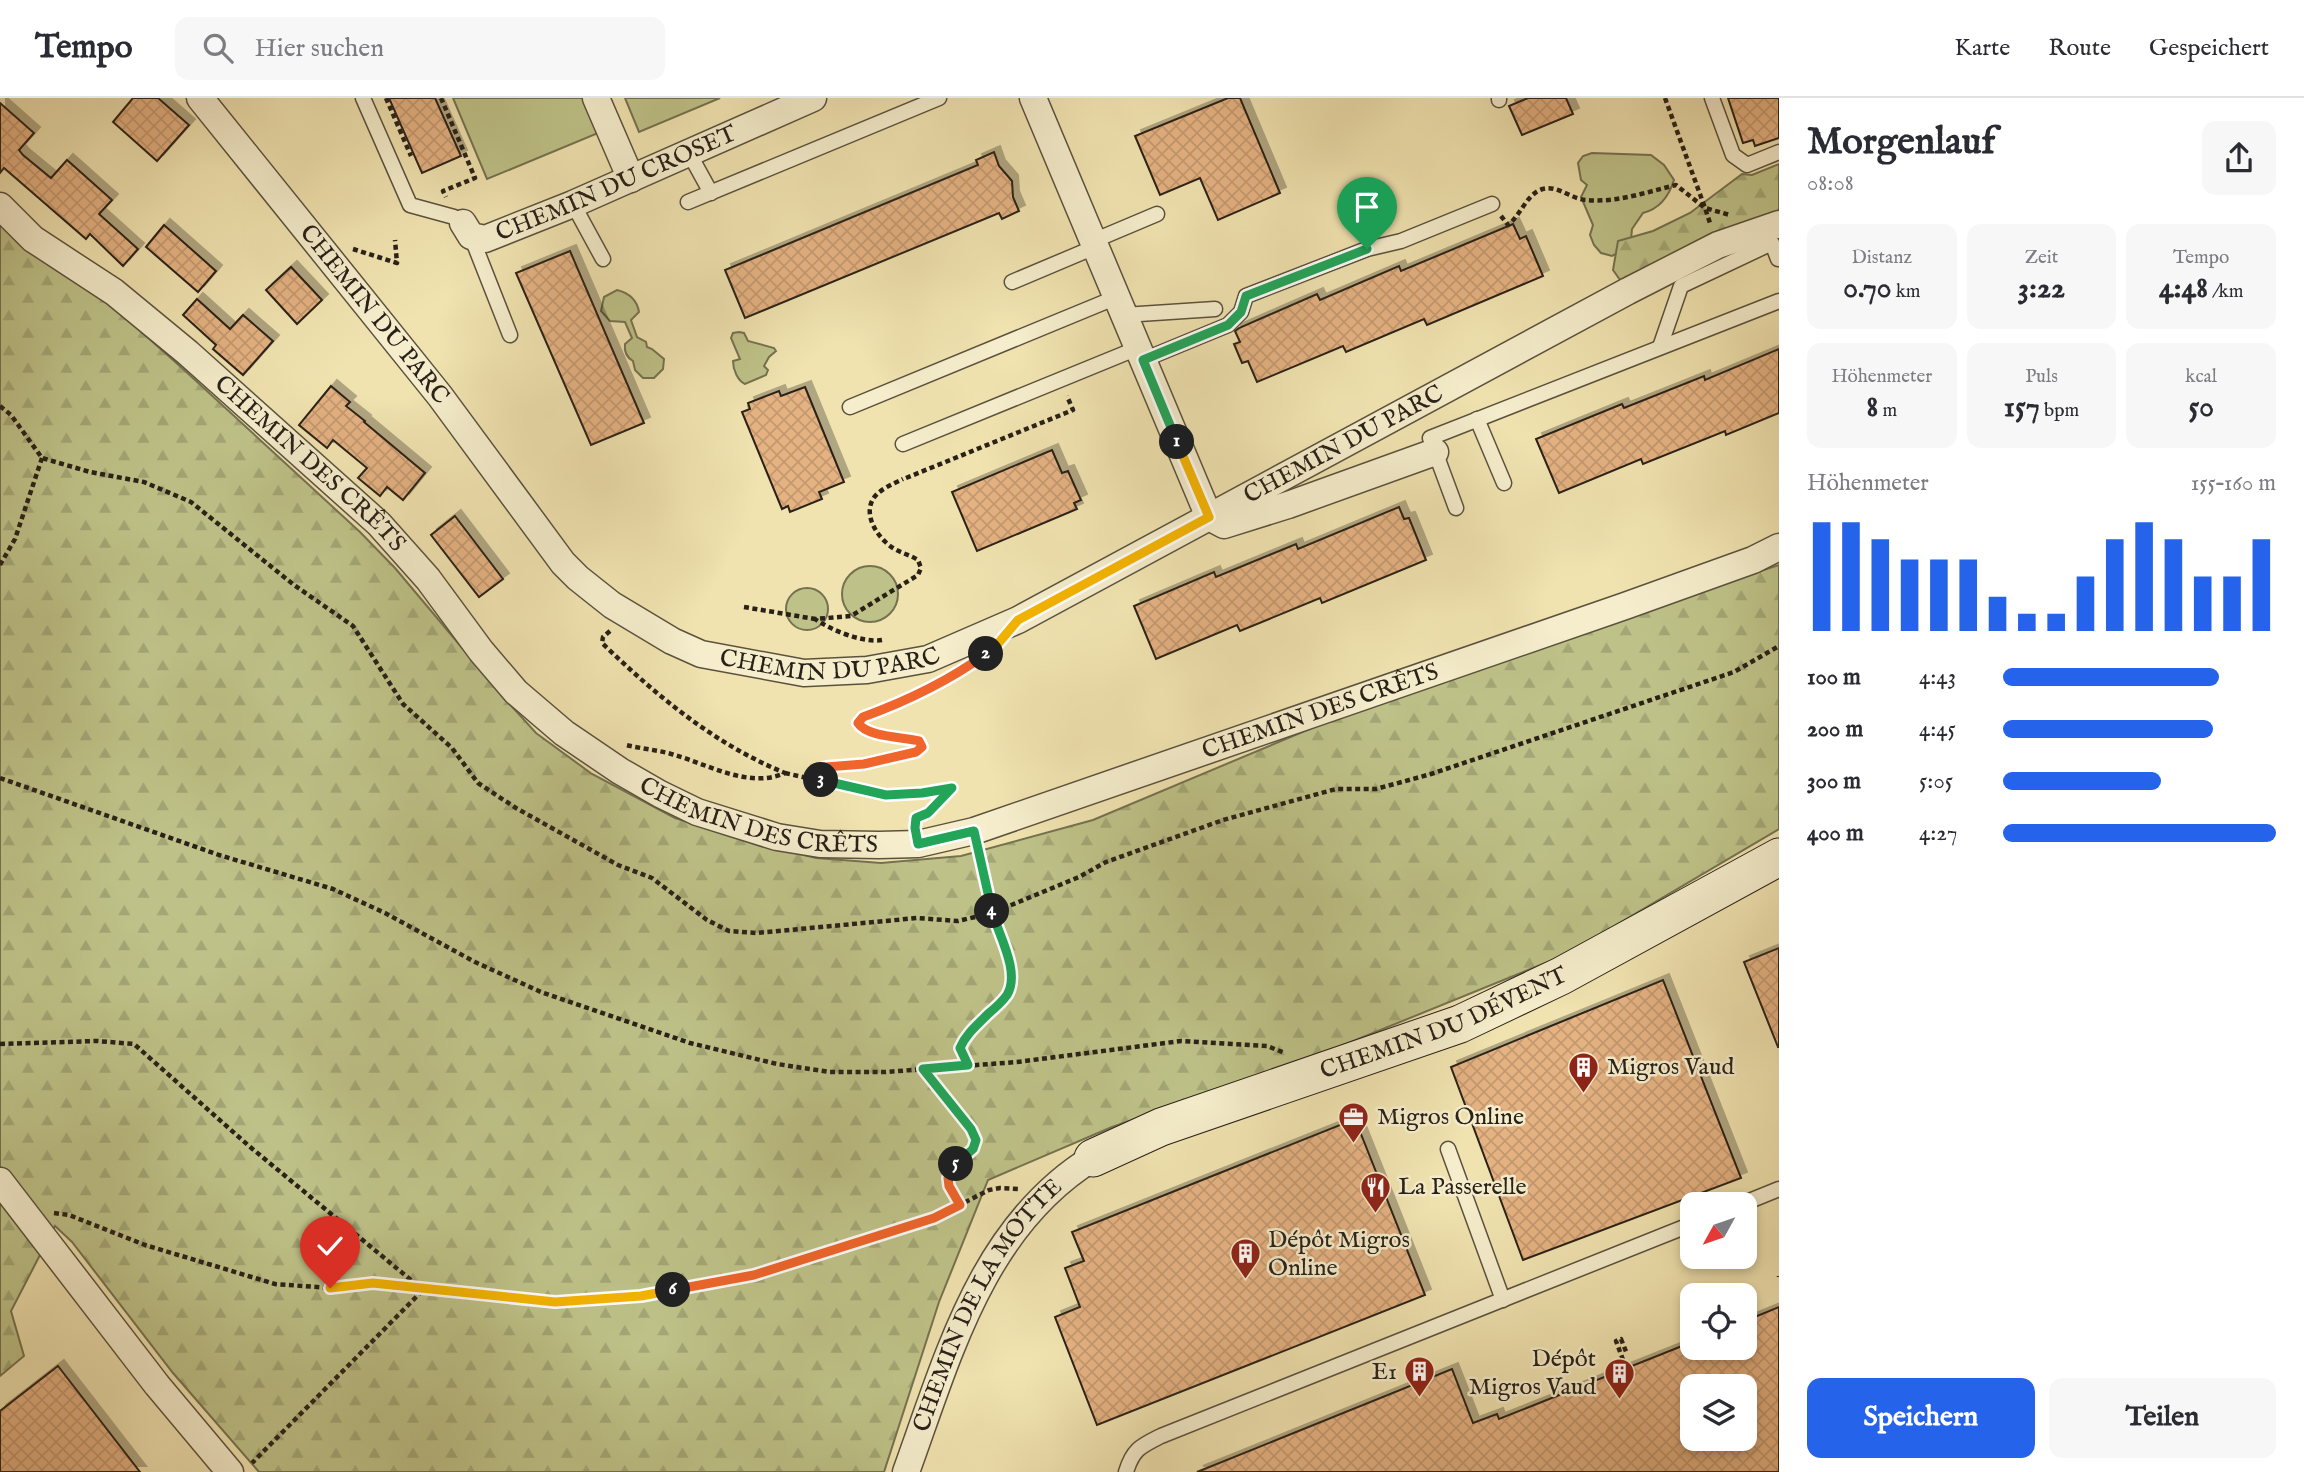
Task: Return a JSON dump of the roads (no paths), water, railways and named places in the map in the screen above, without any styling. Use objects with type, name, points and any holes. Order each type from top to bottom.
[{"type":"street","name":"CHEMIN DU PARC","points":[[200,98],[440,396],[550,547],[578,578],[612,605],[701,654],[804,673],[867,670],[928,659],[1018,620],[1650,280],[1718,245],[1774,225]]},
{"type":"street","points":[[596,98],[631,179]]},
{"type":"street","name":"CHEMIN DU CROSET","points":[[467,229],[485,239],[573,204],[813,98]]},
{"type":"street","points":[[1032,98],[1209,517],[1224,525],[1435,452]]},
{"type":"street","name":"CHEMIN DES CRÊTS","points":[[0,206],[33,239],[114,292],[188,353],[379,524],[428,579],[501,676],[538,711],[588,750],[660,794],[697,812],[777,837],[855,846],[918,844],[974,831],[1625,606],[1754,560],[1779,547]]},
{"type":"street","name":"CHEMIN DU DÉVENT","points":[[1093,1158],[1161,1127],[1460,1024],[1506,1003],[1779,857]]},
{"type":"street","name":"CHEMIN DE LA MOTTE","points":[[906,1472],[965,1311],[994,1258],[1049,1191],[1093,1158]]},
{"type":"street","points":[[0,1181],[157,1385],[230,1472]]},
{"type":"lane","points":[[363,98],[410,205],[454,217],[467,229],[510,335]]},
{"type":"lane","points":[[688,202],[939,98]]},
{"type":"lane","points":[[1712,98],[1733,155],[1747,165],[1779,152]]},
{"type":"lane","points":[[689,153],[711,193]]},
{"type":"lane","points":[[573,204],[603,259]]},
{"type":"lane","points":[[903,444],[1140,354],[1228,325],[1241,312],[1246,296],[1367,249],[1401,242],[1492,204]]},
{"type":"lane","points":[[1012,282],[1157,214]]},
{"type":"lane","points":[[1660,347],[1681,286],[1772,243],[1778,259]]},
{"type":"lane","points":[[1456,508],[1430,438],[1779,301]]},
{"type":"lane","points":[[850,407],[1120,306],[1215,309]]},
{"type":"lane","points":[[1477,419],[1504,482]]},
{"type":"lane","points":[[1448,1149],[1503,1300]]},
{"type":"lane","points":[[1757,1198],[1779,1189]]},
{"type":"lane","points":[[1126,1472],[1129,1460],[1139,1447],[1161,1436],[1680,1229]]},
{"type":"place","name":"Migros Vaud","points":[[1584,1094]]},
{"type":"place","name":"Migros Online","points":[[1354,1144]]},
{"type":"place","name":"La Passerelle","points":[[1375,1214]]},
{"type":"place","name":"Dépôt Migros Online","points":[[1245,1281]]},
{"type":"place","name":"E1","points":[[1420,1399]]},
{"type":"place","name":"Dépôt Migros Vaud","points":[[1619,1400]]}]
